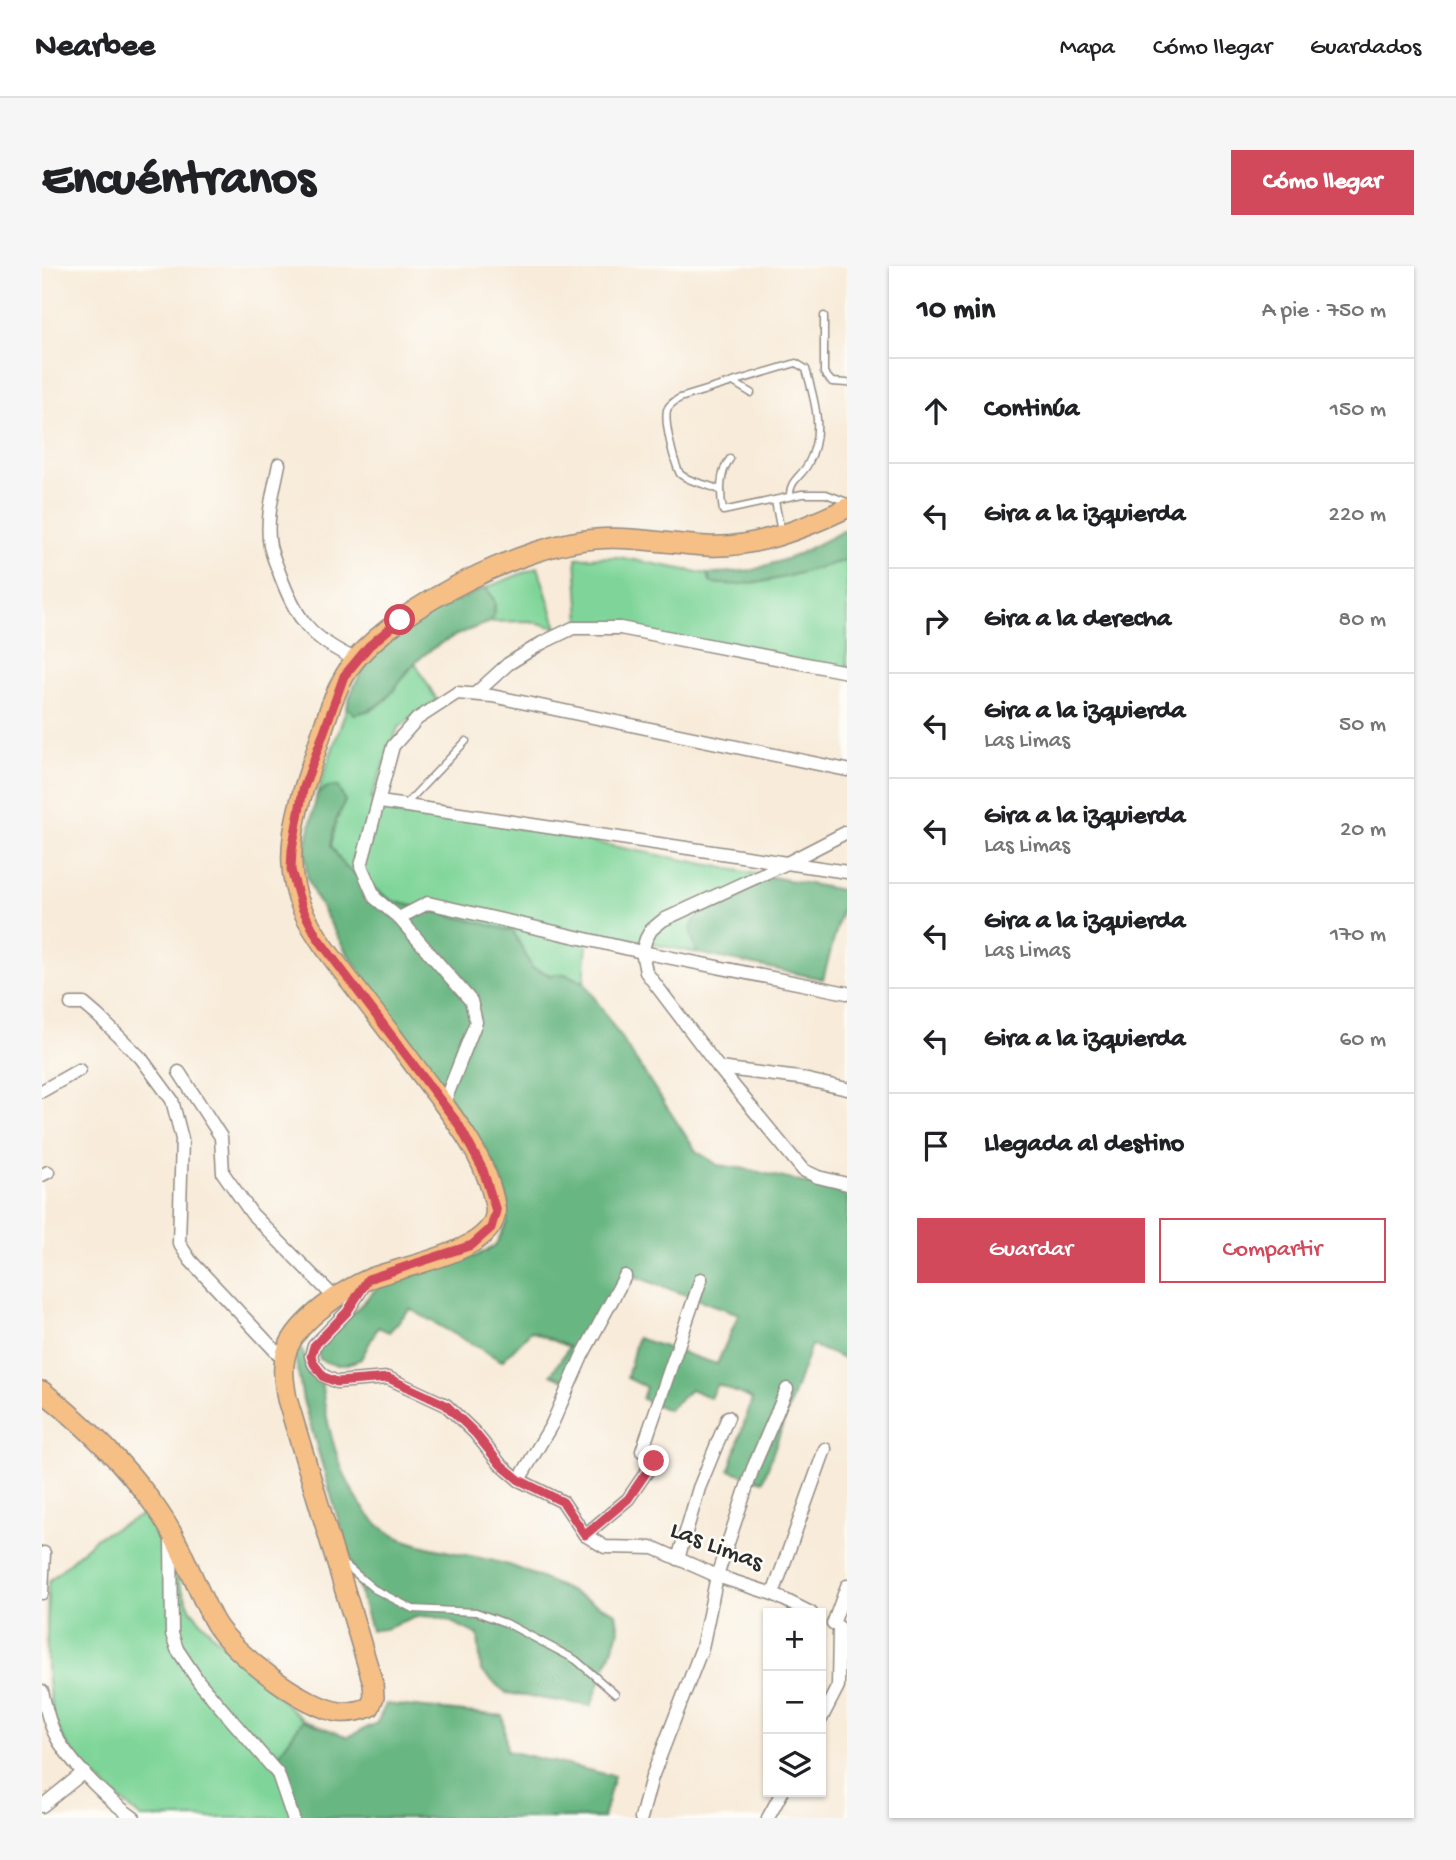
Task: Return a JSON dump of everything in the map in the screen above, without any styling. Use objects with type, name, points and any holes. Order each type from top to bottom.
[{"type":"main road","points":[[42,1391],[102,1441],[153,1503],[171,1530],[216,1625],[253,1663],[310,1703],[336,1712],[370,1707],[374,1697],[373,1683],[287,1399],[284,1360],[296,1333],[335,1298],[368,1279],[472,1245],[484,1236],[493,1224],[496,1211],[483,1170],[469,1142],[444,1103],[317,937],[302,908],[291,870],[303,790],[344,676],[355,659],[384,632],[451,589],[565,542],[622,538],[709,546],[740,545],[782,534],[847,508]]},
{"type":"street","points":[[279,464],[271,505],[270,546],[286,591],[307,628],[330,648],[355,659]]},
{"type":"street","points":[[475,694],[508,664],[573,628],[620,628],[847,672]]},
{"type":"street","points":[[444,1103],[475,1022],[471,1001],[399,918],[375,898],[361,866],[393,746],[417,719],[457,693],[492,696],[847,770]]},
{"type":"street","points":[[380,802],[847,872]]},
{"type":"street","points":[[847,832],[785,864],[663,920],[651,930],[642,952],[646,972],[719,1068],[803,1170],[818,1177],[847,1184]]},
{"type":"street","points":[[399,918],[428,904],[642,952],[847,993]]},
{"type":"street","points":[[71,1004],[84,1004],[98,1016],[141,1058],[172,1100],[182,1139],[178,1243],[190,1260],[284,1360]]},
{"type":"street","points":[[719,1068],[799,1078],[847,1089]]},
{"type":"street","points":[[42,1091],[79,1070]]},
{"type":"street","points":[[179,1072],[221,1137],[223,1172],[251,1214],[335,1298]]},
{"type":"street","points":[[519,1480],[552,1424],[582,1356],[625,1276]]},
{"type":"street","points":[[368,1279],[347,1312],[314,1346],[311,1356],[324,1377],[337,1382],[388,1378],[446,1405],[475,1433],[500,1464],[519,1480],[563,1502],[585,1535],[628,1499],[654,1461],[653,1454],[642,1451],[701,1279]]},
{"type":"street","points":[[641,1818],[652,1777],[702,1648],[717,1576],[753,1468],[787,1390]]},
{"type":"street","points":[[678,1559],[699,1488],[728,1417]]},
{"type":"street","points":[[773,1594],[825,1450]]},
{"type":"street","points":[[171,1530],[172,1634],[177,1649],[199,1682],[278,1774],[293,1818]]},
{"type":"street","name":"Las Limas","points":[[585,1535],[605,1546],[654,1548],[717,1576],[773,1594],[801,1608]]},
{"type":"street","points":[[42,1593],[43,1551]]},
{"type":"street","points":[[826,1709],[838,1686],[840,1627],[847,1587]]},
{"type":"street","points":[[42,1691],[47,1715],[60,1743],[84,1772],[134,1818]]},
{"type":"street","points":[[42,1806],[84,1772]]},
{"type":"street","points":[[768,1818],[779,1797]]},
{"type":"lane","points":[[824,316],[825,377],[832,382],[847,383]]},
{"type":"lane","points":[[721,491],[693,482],[680,474],[670,438],[667,410],[680,398],[792,363],[806,369],[819,433],[808,465],[791,485],[790,496]]},
{"type":"lane","points":[[733,382],[751,393]]},
{"type":"lane","points":[[730,459],[725,465],[721,491],[723,511],[790,496],[826,494],[847,502]]},
{"type":"lane","points":[[775,501],[782,534]]},
{"type":"lane","points":[[403,807],[466,741]]},
{"type":"lane","points":[[335,1556],[374,1589],[413,1609],[476,1612],[508,1624],[576,1660],[615,1695]]},
{"type":"green space","points":[[847,529],[847,560],[745,584],[711,583],[707,574],[753,570],[795,556]]},
{"type":"green space","points":[[618,557],[707,574],[711,583],[758,583],[847,560],[847,675],[580,622],[576,558]]},
{"type":"green space","points":[[538,567],[557,628],[530,621],[491,622],[495,604],[485,588]]},
{"type":"green space","points":[[485,588],[495,604],[491,622],[432,649],[407,671],[377,706],[354,714],[347,707],[355,684],[382,647],[421,619]]},
{"type":"green space","points":[[415,663],[437,700],[398,728],[371,799],[772,877],[691,932],[697,953],[588,931],[584,982],[565,974],[550,975],[532,968],[513,931],[392,901],[344,866],[331,846],[336,821],[345,801],[328,787],[317,794],[347,707],[355,714],[372,710],[386,700]]},
{"type":"green space","points":[[328,787],[338,787],[345,801],[336,821],[331,845],[344,866],[392,901],[513,931],[532,968],[550,975],[564,974],[584,982],[696,1151],[718,1165],[847,1193],[847,1360],[811,1345],[763,1481],[729,1470],[752,1399],[717,1384],[710,1398],[691,1389],[668,1410],[642,1399],[646,1387],[627,1378],[637,1338],[717,1364],[739,1314],[628,1274],[564,1380],[551,1374],[569,1347],[531,1331],[502,1361],[410,1309],[389,1332],[378,1327],[361,1359],[340,1365],[320,1359],[317,1350],[378,1287],[440,1265],[476,1256],[495,1246],[507,1223],[508,1203],[502,1181],[484,1147],[345,950],[315,896],[307,876],[305,850],[317,794]]},
{"type":"green space","points":[[772,877],[847,891],[823,979],[697,953],[691,932],[701,914],[724,898]]},
{"type":"green space","points":[[301,1348],[310,1370],[321,1377],[328,1421],[342,1469],[366,1511],[381,1527],[413,1543],[509,1565],[616,1613],[619,1632],[591,1706],[506,1693],[481,1671],[478,1635],[445,1619],[418,1617],[388,1628],[371,1630],[303,1400],[295,1356]]},
{"type":"green space","points":[[148,1512],[191,1610],[213,1635],[303,1720],[279,1754],[296,1818],[141,1818],[83,1764],[72,1752],[57,1727],[49,1692],[48,1582],[97,1537]]},
{"type":"green space","points":[[386,1704],[503,1716],[507,1751],[614,1776],[603,1818],[296,1818],[279,1754],[303,1720],[348,1737],[377,1723]]},
{"type":"route","points":[[400,620],[355,659],[344,676],[303,790],[291,870],[296,893],[317,937],[459,1125],[483,1170],[496,1211],[491,1228],[472,1245],[368,1279],[347,1312],[314,1346],[311,1356],[324,1377],[337,1382],[388,1378],[446,1405],[475,1433],[500,1464],[519,1480],[563,1502],[585,1535],[628,1499],[654,1461]]}]
